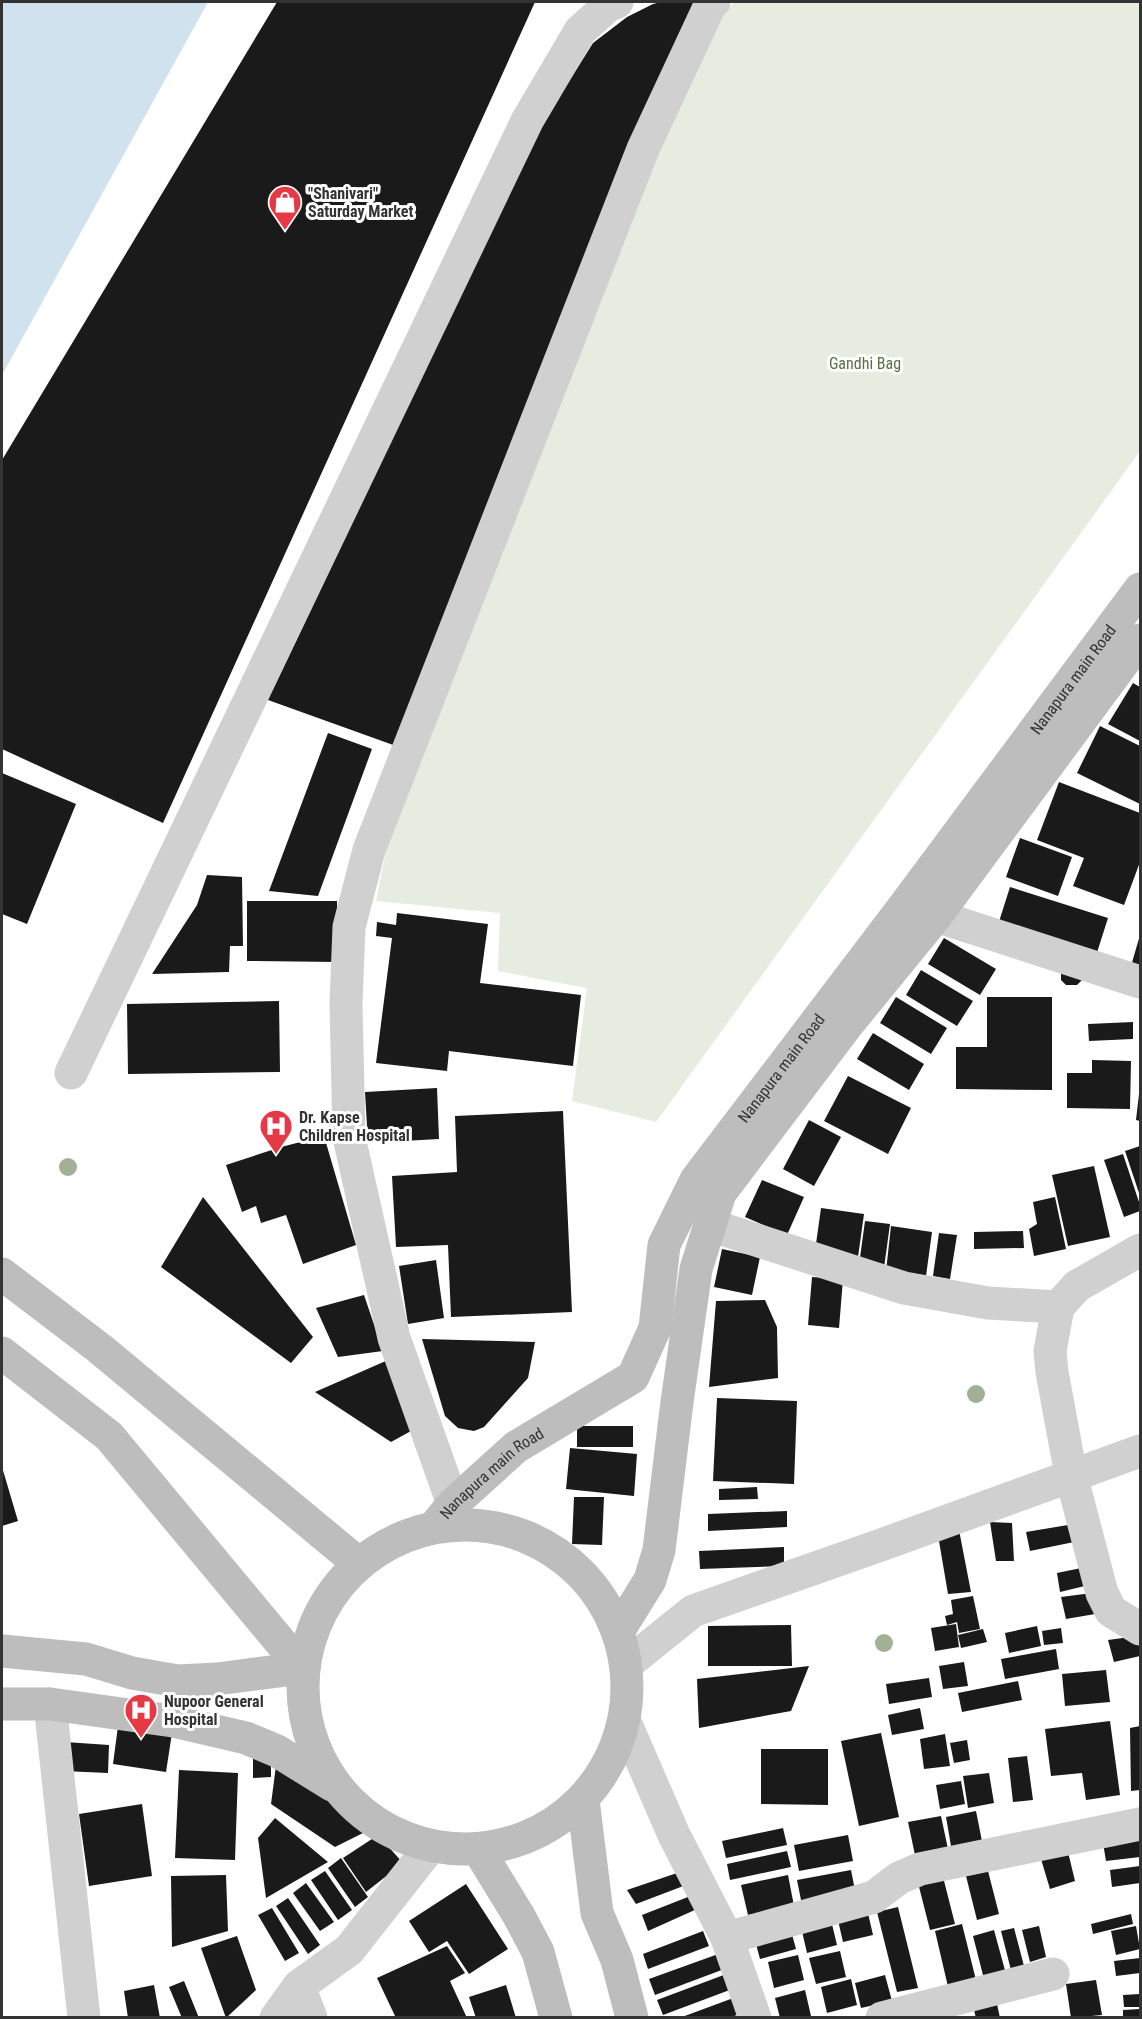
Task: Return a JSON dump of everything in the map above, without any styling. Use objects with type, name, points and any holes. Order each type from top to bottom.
[{"type":"main road","name":"Nanapura main Road","points":[[444,1515],[516,1447],[633,1377],[655,1328],[664,1245],[696,1180],[905,905],[1140,589]]},
{"type":"main road","name":"Nanapura main Road","points":[[619,1630],[650,1580],[659,1550],[696,1269],[720,1193],[847,1025],[936,916],[1140,640]]},
{"type":"main road","points":[[2,1274],[99,1348],[358,1563]]},
{"type":"main road","points":[[2,1353],[109,1436],[302,1668]]},
{"type":"main road","points":[[444,1515],[525,1535],[565,1558],[597,1590],[619,1630],[628,1675],[625,1722],[609,1764],[583,1800],[552,1825],[516,1841],[478,1849],[430,1847],[375,1822],[342,1791],[317,1757],[303,1713],[302,1668],[312,1628],[331,1593],[358,1563],[394,1540],[444,1515]]},
{"type":"main road","points":[[2,1651],[86,1659],[132,1673],[178,1681],[217,1679],[302,1668]]},
{"type":"main road","points":[[2,1704],[50,1704],[173,1721],[246,1738],[277,1751],[342,1791]]},
{"type":"main road","points":[[583,1800],[597,1913],[617,1960],[632,2018]]},
{"type":"main road","points":[[478,1849],[538,1952],[556,2018]]},
{"type":"street","points":[[71,1072],[527,121],[579,31],[609,5],[617,2]]},
{"type":"street","points":[[444,1515],[394,1338],[349,1137],[346,1003],[349,927],[369,850],[643,149],[711,3],[714,2]]},
{"type":"street","points":[[936,916],[1140,982]]},
{"type":"street","points":[[710,1225],[904,1287],[988,1304],[1058,1307]]},
{"type":"street","points":[[1140,1251],[1077,1286],[1058,1307],[1050,1351],[1071,1475],[1102,1593],[1111,1611],[1140,1629]]},
{"type":"street","points":[[626,1665],[693,1611],[1140,1451]]},
{"type":"street","points":[[50,1704],[84,2018]]},
{"type":"street","points":[[625,1722],[674,1835],[727,1938],[755,2018]]},
{"type":"street","points":[[727,1938],[874,1897],[899,1878],[920,1869],[1140,1824]]},
{"type":"street","points":[[276,2018],[299,1986],[349,1950],[430,1847]]},
{"type":"street","points":[[882,2018],[1053,1974]]},
{"type":"street","points":[[299,1986],[311,2018]]},
{"type":"green space","name":"Gandhi Bag","points":[[735,2],[1140,2],[1140,451],[656,1122],[572,1101],[587,988],[498,971],[500,913],[376,901],[387,846],[705,26]]},
{"type":"water","points":[[2,2],[208,2],[2,375]]},
{"type":"building","name":"\"Shanivari\" Saturday Market","points":[[277,2],[535,2],[163,823],[2,749],[2,460]]},
{"type":"building","points":[[661,2],[698,2],[396,746],[268,700],[541,126],[593,43],[627,17]]},
{"type":"building","points":[[1133,683],[1140,687],[1140,741],[1108,724]]},
{"type":"building","points":[[1100,726],[1140,746],[1140,804],[1077,773]]},
{"type":"building","points":[[328,733],[372,749],[318,896],[269,891]]},
{"type":"building","points":[[2,773],[76,804],[27,924],[2,914]]},
{"type":"building","points":[[1059,782],[1140,813],[1140,862],[1124,905],[1073,886],[1084,858],[1037,840]]},
{"type":"building","points":[[1020,838],[1072,857],[1058,896],[1006,877]]},
{"type":"building","points":[[207,875],[242,877],[243,946],[230,946],[229,972],[152,974],[197,905]]},
{"type":"building","points":[[1010,887],[1108,918],[1094,962],[996,931]]},
{"type":"building","points":[[247,901],[337,901],[337,962],[247,961]]},
{"type":"building","points":[[397,913],[488,924],[480,983],[581,995],[573,1066],[449,1051],[447,1071],[376,1063],[392,938],[376,936],[377,922],[396,925]]},
{"type":"building","points":[[1140,935],[1140,969],[1131,966]]},
{"type":"building","points":[[944,938],[996,969],[980,995],[928,964]]},
{"type":"building","points":[[921,970],[973,1001],[957,1026],[906,995]]},
{"type":"building","points":[[1061,973],[1082,980],[1077,985],[1066,985],[1061,980]]},
{"type":"building","points":[[896,997],[947,1028],[931,1054],[880,1023]]},
{"type":"building","points":[[987,997],[1052,997],[1052,1090],[956,1089],[956,1047],[987,1047]]},
{"type":"building","points":[[279,1001],[280,1072],[128,1074],[127,1004]]},
{"type":"building","points":[[1133,1022],[1133,1039],[1089,1041],[1088,1024]]},
{"type":"building","points":[[873,1033],[924,1064],[909,1090],[857,1059]]},
{"type":"building","points":[[1092,1060],[1131,1061],[1130,1109],[1067,1108],[1067,1073],[1092,1073]]},
{"type":"building","points":[[848,1076],[911,1108],[888,1154],[824,1121]]},
{"type":"building","points":[[437,1088],[439,1139],[368,1143],[365,1092]]},
{"type":"building","points":[[1140,1094],[1140,1121],[1136,1120]]},
{"type":"building","points":[[563,1111],[572,1312],[451,1317],[448,1245],[396,1247],[392,1176],[457,1172],[455,1116]]},
{"type":"building","points":[[809,1120],[841,1137],[814,1186],[783,1169]]},
{"type":"building","points":[[324,1136],[356,1245],[303,1264],[286,1215],[261,1223],[256,1206],[242,1212],[226,1165]]},
{"type":"building","points":[[1140,1146],[1140,1196],[1125,1151]]},
{"type":"building","points":[[1123,1154],[1140,1205],[1140,1211],[1124,1217],[1104,1160]]},
{"type":"building","points":[[1094,1166],[1110,1237],[1068,1246],[1052,1175]]},
{"type":"building","points":[[762,1180],[804,1197],[787,1235],[745,1217]]},
{"type":"building","points":[[203,1197],[313,1337],[291,1363],[161,1267]]},
{"type":"building","points":[[1055,1197],[1066,1249],[1034,1256],[1029,1229],[1037,1224],[1033,1202]]},
{"type":"building","points":[[821,1208],[864,1214],[858,1257],[815,1251]]},
{"type":"building","points":[[865,1221],[890,1224],[884,1268],[859,1265]]},
{"type":"building","points":[[891,1226],[932,1232],[926,1276],[886,1271]]},
{"type":"building","points":[[1023,1231],[1024,1248],[974,1249],[974,1232]]},
{"type":"building","points":[[939,1233],[957,1235],[950,1279],[933,1276]]},
{"type":"building","points":[[722,1249],[760,1257],[752,1295],[714,1287]]},
{"type":"building","points":[[436,1260],[444,1318],[408,1324],[399,1266]]},
{"type":"building","points":[[812,1277],[843,1279],[839,1328],[808,1325]]},
{"type":"building","points":[[364,1295],[383,1351],[338,1357],[316,1308]]},
{"type":"building","points":[[765,1300],[777,1327],[778,1378],[709,1387],[716,1301]]},
{"type":"building","points":[[422,1339],[535,1342],[528,1378],[484,1427],[474,1431],[458,1428],[445,1416]]},
{"type":"building","points":[[388,1360],[411,1431],[391,1442],[315,1392]]},
{"type":"building","points":[[717,1398],[797,1401],[794,1484],[713,1481]]},
{"type":"building","points":[[577,1426],[633,1426],[633,1447],[577,1447]]},
{"type":"building","points":[[570,1448],[637,1454],[634,1496],[566,1489]]},
{"type":"building","points":[[2,1467],[18,1521],[2,1526]]},
{"type":"building","points":[[757,1487],[758,1499],[719,1500],[719,1489]]},
{"type":"building","points":[[574,1497],[604,1497],[602,1545],[572,1544]]},
{"type":"building","points":[[787,1511],[787,1527],[708,1531],[708,1514]]},
{"type":"building","points":[[990,1522],[1012,1523],[1014,1561],[996,1561]]},
{"type":"building","points":[[1074,1524],[1079,1541],[1030,1551],[1026,1532]]},
{"type":"building","points":[[959,1530],[971,1592],[948,1594],[939,1541]]},
{"type":"building","points":[[784,1547],[784,1566],[700,1569],[699,1551]]},
{"type":"building","points":[[1086,1567],[1093,1584],[1060,1592],[1057,1573]]},
{"type":"building","points":[[1092,1593],[1101,1613],[1066,1619],[1061,1597]]},
{"type":"building","points":[[973,1596],[980,1629],[959,1633],[957,1622],[947,1625],[945,1616],[953,1614],[951,1600]]},
{"type":"building","points":[[956,1624],[959,1647],[935,1651],[931,1628]]},
{"type":"building","points":[[791,1625],[792,1666],[708,1666],[708,1626]]},
{"type":"building","points":[[1037,1626],[1041,1646],[1009,1653],[1005,1633]]},
{"type":"building","points":[[1061,1628],[1063,1643],[1044,1645],[1042,1631]]},
{"type":"building","points":[[983,1629],[987,1642],[961,1648],[958,1635]]},
{"type":"building","points":[[1137,1636],[1140,1656],[1114,1662],[1108,1640]]},
{"type":"building","points":[[1056,1649],[1059,1669],[1005,1679],[1001,1659]]},
{"type":"building","points":[[964,1662],[968,1686],[943,1689],[939,1666]]},
{"type":"building","points":[[809,1666],[791,1711],[699,1728],[697,1679]]},
{"type":"building","points":[[1106,1670],[1110,1702],[1065,1706],[1062,1674]]},
{"type":"building","points":[[929,1678],[932,1697],[889,1704],[886,1684]]},
{"type":"building","points":[[1018,1681],[1022,1700],[962,1712],[958,1693]]},
{"type":"building","points":[[920,1708],[924,1729],[892,1735],[888,1715]]},
{"type":"building","points":[[1110,1721],[1120,1795],[1086,1800],[1082,1773],[1051,1776],[1045,1729]]},
{"type":"building","points":[[118,1726],[172,1733],[166,1772],[113,1764]]},
{"type":"building","points":[[1140,1726],[1140,1790],[1131,1791],[1130,1728]]},
{"type":"building","points":[[881,1733],[899,1817],[859,1826],[841,1741]]},
{"type":"building","points":[[945,1734],[950,1766],[924,1769],[920,1739]]},
{"type":"building","points":[[967,1740],[970,1760],[954,1763],[950,1743]]},
{"type":"building","points":[[65,1742],[109,1745],[108,1773],[63,1771]]},
{"type":"building","points":[[761,1749],[828,1749],[828,1805],[761,1804]]},
{"type":"building","points":[[1027,1756],[1033,1800],[1013,1802],[1008,1758]]},
{"type":"building","points":[[271,1758],[271,1777],[253,1778],[253,1759]]},
{"type":"building","points":[[277,1758],[367,1831],[335,1847],[271,1804]]},
{"type":"building","points":[[179,1770],[238,1773],[235,1860],[175,1858]]},
{"type":"building","points":[[989,1773],[994,1803],[968,1808],[963,1776]]},
{"type":"building","points":[[961,1781],[965,1804],[940,1809],[936,1785]]},
{"type":"building","points":[[142,1804],[152,1876],[89,1886],[79,1814]]},
{"type":"building","points":[[976,1811],[983,1846],[952,1852],[946,1817]]},
{"type":"building","points":[[941,1816],[948,1849],[915,1855],[908,1822]]},
{"type":"building","points":[[275,1818],[328,1862],[266,1898],[258,1838]]},
{"type":"building","points":[[783,1828],[787,1845],[726,1858],[722,1841]]},
{"type":"building","points":[[378,1835],[403,1863],[366,1892],[343,1858]]},
{"type":"building","points":[[848,1835],[853,1861],[799,1871],[794,1845]]},
{"type":"building","points":[[1140,1838],[1140,1857],[1106,1861],[1103,1843]]},
{"type":"building","points":[[787,1851],[791,1867],[730,1880],[727,1864]]},
{"type":"building","points":[[1068,1852],[1075,1881],[1050,1889],[1041,1859]]},
{"type":"building","points":[[341,1858],[368,1897],[355,1907],[328,1868]]},
{"type":"building","points":[[1140,1866],[1140,1883],[1112,1887],[1110,1870]]},
{"type":"building","points":[[851,1870],[856,1895],[802,1905],[797,1880]]},
{"type":"building","points":[[325,1871],[352,1910],[338,1920],[311,1880]]},
{"type":"building","points":[[988,1871],[999,1914],[977,1920],[966,1876]]},
{"type":"building","points":[[680,1872],[686,1885],[636,1904],[627,1890]]},
{"type":"building","points":[[942,1873],[955,1924],[930,1930],[917,1879]]},
{"type":"building","points":[[226,1875],[228,1931],[172,1947],[171,1876]]},
{"type":"building","points":[[788,1875],[794,1906],[748,1915],[741,1885]]},
{"type":"building","points":[[306,1883],[334,1922],[320,1931],[293,1893]]},
{"type":"building","points":[[466,1884],[508,1949],[469,1974],[447,1941],[429,1952],[409,1921]]},
{"type":"building","points":[[693,1895],[697,1909],[648,1931],[642,1915]]},
{"type":"building","points":[[288,1898],[320,1945],[308,1954],[276,1906]]},
{"type":"building","points":[[898,1907],[918,1988],[897,1992],[877,1912]]},
{"type":"building","points":[[272,1908],[299,1953],[285,1961],[258,1915]]},
{"type":"building","points":[[867,1909],[873,1935],[843,1942],[837,1916]]},
{"type":"building","points":[[1131,1914],[1133,1924],[1093,1934],[1091,1924]]},
{"type":"building","points":[[831,1920],[837,1945],[807,1953],[801,1927]]},
{"type":"building","points":[[962,1924],[977,1984],[949,1991],[935,1931]]},
{"type":"building","points":[[1039,1926],[1046,1957],[1030,1962],[1022,1930]]},
{"type":"building","points":[[1136,1926],[1140,1949],[1116,1955],[1111,1931]]},
{"type":"building","points":[[790,1927],[796,1949],[760,1959],[754,1937]]},
{"type":"building","points":[[1014,1928],[1024,1966],[1011,1970],[1001,1931]]},
{"type":"building","points":[[994,1930],[1006,1974],[984,1979],[973,1936]]},
{"type":"building","points":[[703,1931],[709,1946],[648,1969],[643,1954]]},
{"type":"building","points":[[237,1936],[256,1990],[226,2018],[201,1948]]},
{"type":"building","points":[[447,1946],[465,1973],[450,1981],[467,2018],[396,2018],[377,1978]]},
{"type":"building","points":[[840,1951],[846,1977],[816,1984],[809,1958]]},
{"type":"building","points":[[721,1953],[727,1968],[655,1995],[649,1979]]},
{"type":"building","points":[[798,1955],[804,1980],[774,1988],[768,1962]]},
{"type":"building","points":[[1140,1958],[1140,1973],[1116,1976],[1114,1961]]},
{"type":"building","points":[[729,1973],[735,1988],[663,2015],[657,2000]]},
{"type":"building","points":[[885,1975],[892,2001],[861,2008],[855,1983]]},
{"type":"building","points":[[851,1979],[857,2005],[827,2013],[821,1987]]},
{"type":"building","points":[[1096,1980],[1102,2015],[1071,2018],[1066,1984]]},
{"type":"building","points":[[184,1981],[199,2018],[182,2018],[169,1987]]},
{"type":"building","points":[[154,1985],[160,2018],[128,2018],[124,1991]]},
{"type":"building","points":[[506,1985],[516,2018],[476,2018],[469,1997]]},
{"type":"building","points":[[805,1990],[811,2016],[780,2018],[775,1998]]},
{"type":"building","points":[[1140,1994],[1140,2007],[1124,2007],[1123,1995]]},
{"type":"building","points":[[736,1997],[742,2013],[729,2018],[682,2017]]},
{"type":"building","points":[[996,1999],[1000,2018],[976,2018],[973,2006]]},
{"type":"building","points":[[1140,2009],[1140,2018],[1123,2018],[1123,2010]]},
{"type":"place","name":"\"Shanivari\" Saturday Market","points":[[285,231]]},
{"type":"place","name":"Dr. Kapse Children Hospital","points":[[276,1155]]},
{"type":"place","name":"Nupoor General Hospital","points":[[141,1739]]}]
